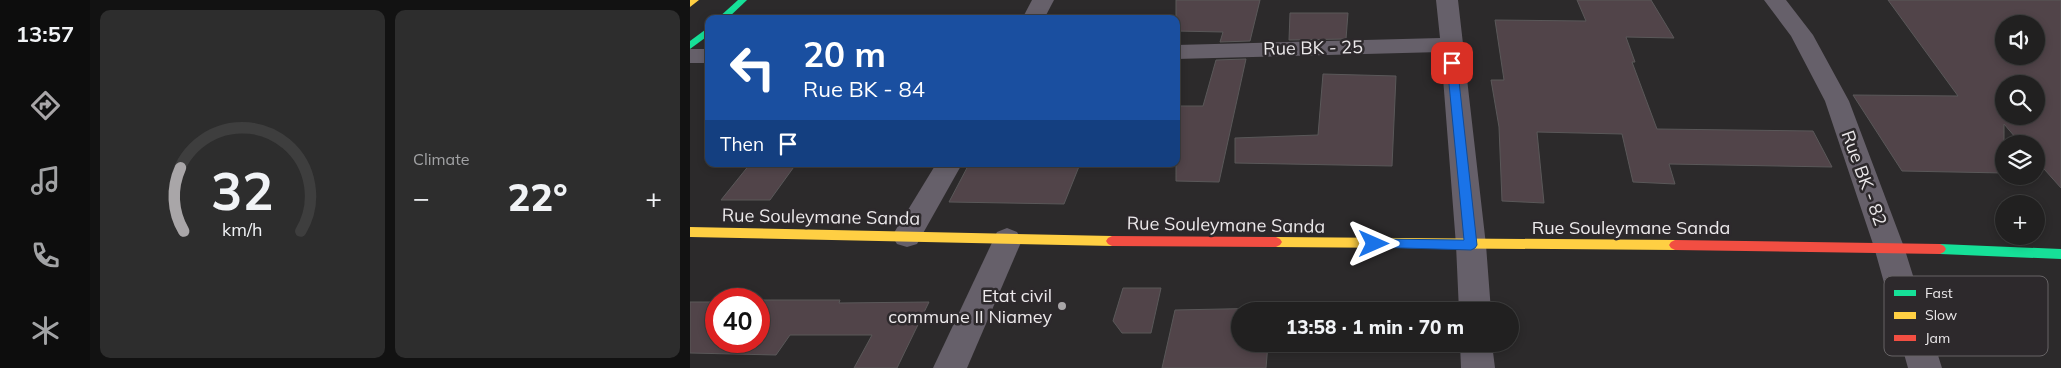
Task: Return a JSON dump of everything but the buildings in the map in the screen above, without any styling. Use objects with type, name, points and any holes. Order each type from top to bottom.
[{"type":"street","points":[[690,4],[695,0]]},
{"type":"street","points":[[726,15],[743,0]]},
{"type":"street","points":[[1035,15],[1043,0]]},
{"type":"street","points":[[1447,0],[1471,245],[1474,302]]},
{"type":"street","name":"Rue BK - 82","points":[[1775,0],[1802,35],[1837,101],[1897,276]]},
{"type":"street","points":[[690,46],[705,33]]},
{"type":"street","name":"Rue BK - 25","points":[[1180,52],[1450,45]]},
{"type":"street","points":[[690,56],[705,56]]},
{"type":"street","points":[[907,236],[947,167]]},
{"type":"street","name":"Rue Souleymane Sanda","points":[[690,232],[1008,240],[1888,247],[2061,254]]},
{"type":"street","points":[[950,368],[1008,240]]},
{"type":"street","points":[[1477,352],[1478,368]]},
{"type":"street","name":"Rue BK - 82","points":[[1921,356],[1925,368]]},
{"type":"traffic: fast","points":[[726,15],[743,0]]},
{"type":"traffic: fast","points":[[690,46],[705,33]]},
{"type":"traffic: fast","points":[[1940,249],[2061,254]]},
{"type":"traffic: slow","points":[[690,4],[695,0]]},
{"type":"traffic: slow","points":[[690,232],[1112,241]]},
{"type":"traffic: slow","points":[[1276,242],[1675,245]]},
{"type":"traffic: jam","points":[[1112,241],[1276,242]]},
{"type":"traffic: jam","points":[[1675,245],[1940,249]]},
{"type":"place","name":"Etat civil commune II Niamey","points":[[1062,306]]},
{"type":"route","points":[[1374,244],[1471,245],[1452,63]]}]
